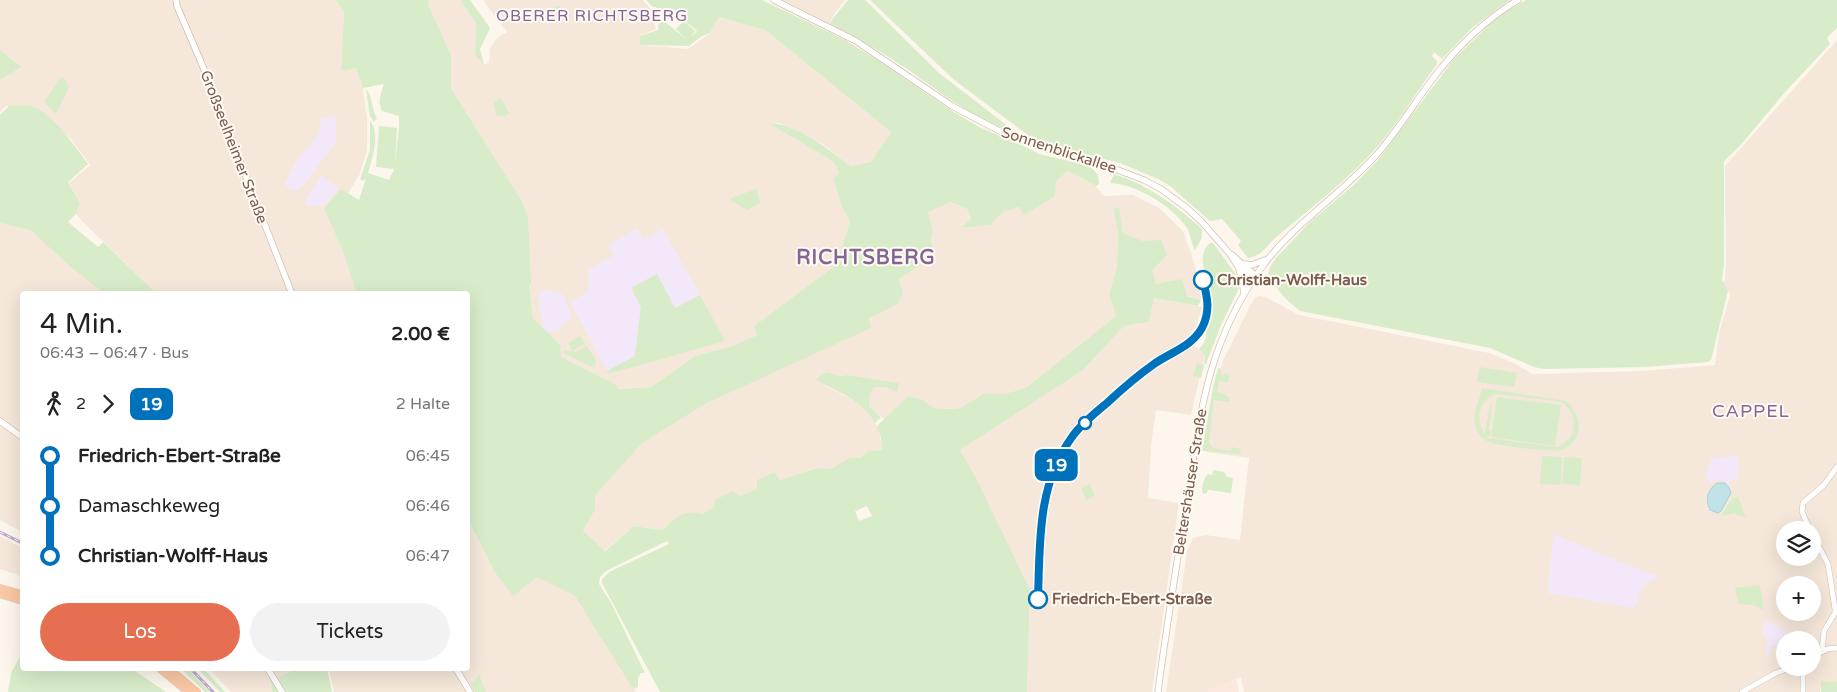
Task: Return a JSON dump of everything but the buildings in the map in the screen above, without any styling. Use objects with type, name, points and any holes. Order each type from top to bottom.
[{"type":"highway","points":[[0,588],[20,593]]},
{"type":"highway","points":[[0,594],[20,600]]},
{"type":"highway","points":[[162,671],[188,692]]},
{"type":"highway","points":[[172,671],[198,692]]},
{"type":"main road","name":"Großseelheimer Straße","points":[[172,0],[177,3],[291,291]]},
{"type":"main road","name":"Sonnenblickallee","points":[[774,0],[856,41],[952,106],[982,123],[1009,136],[1037,146],[1113,168],[1144,180],[1188,209],[1230,254],[1237,265],[1254,278]]},
{"type":"main road","name":"Beltershäuser Straße","points":[[1158,692],[1196,434],[1218,347],[1244,293],[1267,260],[1287,237],[1372,160],[1434,77],[1464,43],[1496,15],[1518,0]]},
{"type":"main road","name":"Sonnenblickallee","points":[[1230,254],[1244,264],[1254,278]]},
{"type":"main road","points":[[1244,264],[1256,264],[1267,260]]},
{"type":"main road","points":[[1237,265],[1244,293]]},
{"type":"main road","points":[[0,421],[20,436]]},
{"type":"main road","points":[[269,671],[282,692]]},
{"type":"main road","points":[[457,671],[470,692]]},
{"type":"street","points":[[1806,521],[1802,512],[1802,503],[1824,485],[1837,467]]},
{"type":"street","points":[[1821,551],[1828,564],[1835,612],[1824,631],[1822,651],[1837,648]]},
{"type":"street","points":[[1742,692],[1776,673]]},
{"type":"street","points":[[1803,692],[1804,676]]},
{"type":"shaded area","points":[[0,0],[335,0],[344,11],[341,70],[356,68],[363,88],[367,120],[367,150],[360,174],[347,195],[370,291],[154,291],[76,214],[80,203],[69,183],[90,165],[72,140],[35,107],[6,106],[0,112],[0,80],[22,67],[0,50]]},
{"type":"shaded area","points":[[429,0],[460,0],[476,23],[475,55],[484,65],[489,62],[490,48],[497,38],[507,32],[483,0],[643,0],[650,8],[656,29],[640,36],[640,45],[688,49],[710,33],[719,17],[765,30],[891,132],[871,162],[851,166],[824,145],[779,123],[770,123],[834,162],[839,174],[833,178],[842,207],[850,222],[836,265],[754,326],[757,335],[733,346],[695,356],[651,387],[619,389],[605,379],[560,357],[560,344],[533,318],[529,285],[528,216],[522,201],[451,88],[451,55],[428,4]]},
{"type":"shaded area","points":[[780,0],[845,0],[829,25]]},
{"type":"shaded area","points":[[1837,40],[1837,682],[1822,681],[1820,692],[1244,692],[1241,677],[1204,692],[1166,692],[1187,552],[1193,538],[1206,535],[1240,540],[1249,458],[1207,452],[1214,399],[1223,361],[1256,297],[1267,298],[1299,315],[1489,353],[1516,364],[1532,374],[1642,371],[1715,365],[1719,334],[1730,295],[1723,282],[1725,280],[1725,166]]},
{"type":"shaded area","points":[[335,115],[337,128],[335,143],[302,187],[294,191],[289,189],[285,184],[294,165],[319,133],[321,119]]},
{"type":"shaded area","points":[[1068,171],[1096,186],[1103,196],[1133,195],[1159,208],[1183,231],[1194,262],[1201,300],[1156,285],[1143,241],[1123,233],[1119,208],[1113,209],[1118,232],[1117,267],[1109,294],[1116,316],[1027,388],[1006,394],[983,394],[956,409],[934,408],[923,400],[908,396],[885,420],[869,406],[870,394],[874,387],[886,387],[898,383],[847,375],[839,376],[827,372],[814,379],[860,404],[871,415],[879,430],[882,450],[868,451],[860,458],[849,458],[831,469],[817,468],[780,480],[773,472],[757,489],[702,514],[674,519],[662,530],[634,526],[604,551],[583,531],[595,510],[595,496],[642,443],[707,403],[871,327],[868,318],[898,304],[903,293],[899,279],[934,256],[931,241],[933,229],[928,212],[950,202],[967,209],[971,220],[962,228],[991,225],[1003,212],[1019,207],[1024,215]]},
{"type":"shaded area","points":[[321,175],[339,189],[325,205],[307,206],[306,199]]},
{"type":"shaded area","points":[[0,223],[30,230],[73,269],[101,291],[20,291],[20,531],[0,520]]},
{"type":"shaded area","points":[[637,229],[643,240],[663,229],[700,295],[675,309],[631,288],[641,307],[635,356],[607,371],[570,302],[588,292],[589,269],[613,256],[608,245]]},
{"type":"shaded area","points":[[548,290],[548,292],[555,291],[563,295],[572,317],[557,331],[548,332],[543,327],[538,294],[541,291]]},
{"type":"shaded area","points":[[1154,298],[1202,307],[1196,327],[1186,339],[1205,355],[1191,415],[1156,410],[1151,446],[1148,498],[1179,503],[1152,692],[1027,692],[1030,590],[960,450],[1082,371],[1124,326],[1149,322]]},
{"type":"shaded area","points":[[1738,456],[1738,477],[1732,481],[1728,483],[1720,479],[1710,483],[1709,479],[1705,477],[1712,458]]},
{"type":"shaded area","points":[[470,524],[496,574],[513,595],[537,576],[575,596],[636,692],[334,692],[329,671],[470,671]]},
{"type":"shaded area","points":[[1554,534],[1659,577],[1645,584],[1640,592],[1637,604],[1633,608],[1547,593]]},
{"type":"shaded area","points":[[0,536],[20,547],[20,577],[16,574],[0,569]]},
{"type":"shaded area","points":[[1765,620],[1787,631],[1776,631],[1776,646],[1771,646],[1770,657],[1766,657],[1767,635],[1762,634]]},
{"type":"shaded area","points":[[211,671],[291,671],[271,681],[272,692],[231,692]]},
{"type":"shaded area","points":[[1236,679],[1239,692],[1204,692]]},
{"type":"green space","points":[[335,0],[429,0],[428,4],[451,55],[451,88],[522,201],[528,216],[531,283],[529,285],[533,318],[560,344],[561,357],[615,384],[619,389],[651,387],[695,356],[733,346],[757,335],[754,326],[836,265],[850,222],[842,207],[833,178],[839,174],[834,162],[769,123],[779,124],[801,133],[851,166],[871,162],[891,132],[765,30],[719,17],[710,33],[702,36],[689,46],[640,45],[640,36],[658,30],[659,22],[664,21],[687,40],[676,29],[684,21],[695,31],[691,37],[697,31],[678,15],[652,6],[646,0],[762,0],[843,39],[979,127],[1039,154],[1090,166],[1098,175],[1099,184],[1096,186],[1068,171],[1056,181],[1055,196],[1024,215],[1019,207],[1003,212],[991,225],[961,228],[971,219],[967,209],[951,202],[928,212],[933,229],[931,241],[934,256],[899,279],[903,293],[898,304],[869,318],[871,328],[707,403],[642,443],[595,496],[595,510],[583,531],[605,551],[634,526],[662,530],[680,516],[690,513],[702,514],[715,507],[715,500],[733,491],[740,496],[757,489],[757,480],[774,472],[780,480],[817,468],[831,469],[849,458],[860,458],[868,451],[882,450],[877,426],[908,396],[923,400],[934,408],[956,409],[983,394],[1005,394],[1026,388],[1116,316],[1109,294],[1117,267],[1118,232],[1113,209],[1119,207],[1123,233],[1143,241],[1161,240],[1167,255],[1152,270],[1156,284],[1182,279],[1187,296],[1201,300],[1198,306],[1154,298],[1149,322],[1124,326],[1082,371],[960,450],[976,478],[1030,590],[1027,692],[660,692],[602,583],[602,579],[609,572],[669,544],[667,541],[606,571],[600,577],[599,584],[611,603],[645,673],[641,673],[638,678],[638,687],[633,689],[575,596],[537,577],[513,596],[496,574],[470,524],[470,291],[356,291],[343,251],[324,208],[341,189],[359,200],[366,178],[363,181],[360,179],[370,150],[370,121],[375,132],[375,139],[368,173],[389,180],[394,169],[376,167],[379,126],[397,128],[395,162],[399,116],[382,111],[380,98],[384,84],[363,88],[356,68],[341,71],[344,11]],"holes":[[[867,506],[872,516],[859,521],[855,511]]]},
{"type":"green space","points":[[460,0],[470,0],[490,28],[480,49],[484,65],[475,55],[476,23]]},
{"type":"green space","points":[[848,0],[865,0],[939,73],[1013,130],[1012,132],[973,114],[883,53],[830,24]]},
{"type":"green space","points":[[870,0],[1510,0],[1473,27],[1442,59],[1434,52],[1432,56],[1437,61],[1437,64],[1378,146],[1345,179],[1272,241],[1262,252],[1248,258],[1238,245],[1241,241],[1222,219],[1210,221],[1170,186],[1158,179],[1120,163],[1037,142],[953,79]]},
{"type":"green space","points":[[1526,0],[1837,0],[1837,28],[1827,38],[1830,44],[1785,92],[1739,147],[1724,161],[1724,265],[1722,280],[1728,291],[1711,360],[1708,362],[1645,367],[1544,369],[1534,367],[1490,348],[1300,311],[1281,294],[1268,273],[1277,257],[1310,222],[1355,184],[1378,160],[1454,59],[1490,24]]},
{"type":"green space","points":[[559,5],[564,13],[549,24],[543,13]]},
{"type":"green space","points":[[0,50],[22,67],[0,80]]},
{"type":"green space","points":[[61,77],[65,79],[69,87],[56,114],[44,102]]},
{"type":"green space","points":[[366,90],[370,94],[377,118],[374,122],[370,116]]},
{"type":"green space","points":[[501,98],[509,113],[505,116],[498,116],[496,114],[494,102]]},
{"type":"green space","points":[[9,106],[36,108],[50,118],[71,141],[88,164],[68,182],[80,203],[76,214],[68,222],[98,247],[103,242],[154,291],[101,291],[73,269],[30,230],[0,223],[0,115]]},
{"type":"green space","points":[[1114,174],[1150,190],[1182,212],[1202,229],[1202,238],[1195,250],[1187,228],[1172,212],[1163,204],[1142,192],[1131,187],[1110,183]]},
{"type":"green space","points":[[756,189],[761,203],[747,210],[729,199]]},
{"type":"green space","points":[[1210,243],[1213,243],[1235,273],[1239,288],[1221,325],[1206,364],[1204,364],[1205,355],[1199,349],[1205,339],[1212,305],[1204,271],[1203,256],[1205,249]]},
{"type":"green space","points":[[657,274],[675,308],[700,295],[725,341],[608,374],[607,371],[635,356],[641,307],[631,288]]},
{"type":"green space","points":[[580,336],[585,344],[572,351],[568,343]]},
{"type":"green space","points":[[587,346],[596,361],[594,368],[563,353],[564,350],[576,352]]},
{"type":"green space","points":[[1197,363],[1204,365],[1201,378],[1193,376]]},
{"type":"green space","points":[[1480,367],[1517,373],[1514,387],[1477,382]]},
{"type":"green space","points":[[1218,368],[1221,369],[1222,376],[1226,373],[1229,375],[1229,381],[1226,383],[1220,380],[1217,391],[1229,397],[1230,402],[1214,400],[1209,443],[1213,448],[1231,451],[1232,447],[1241,449],[1240,454],[1202,451]]},
{"type":"green space","points":[[827,372],[839,376],[847,375],[899,383],[897,392],[886,387],[874,387],[870,394],[869,406],[881,417],[875,423],[864,408],[856,402],[814,379]]},
{"type":"green space","points":[[1482,388],[1566,401],[1578,420],[1577,434],[1574,441],[1561,450],[1525,448],[1489,442],[1480,435],[1474,420]],"holes":[[[1497,394],[1562,402],[1571,414],[1574,427],[1569,439],[1556,447],[1488,438],[1486,436],[1490,436],[1491,431],[1489,430],[1492,405],[1490,405],[1485,435],[1480,423],[1479,417],[1482,406]]]},
{"type":"green space","points":[[1497,397],[1561,405],[1555,446],[1491,437]]},
{"type":"green space","points":[[1542,456],[1562,457],[1561,485],[1540,484]]},
{"type":"green space","points":[[1564,457],[1582,458],[1580,485],[1562,484]]},
{"type":"green space","points":[[1214,470],[1224,472],[1227,477],[1233,478],[1231,493],[1208,490],[1207,493],[1203,494],[1202,486],[1205,478],[1208,474],[1213,475]]},
{"type":"green space","points":[[1089,484],[1095,495],[1087,500],[1081,489]]},
{"type":"green space","points":[[1738,497],[1746,517],[1737,516],[1736,513],[1723,516],[1722,514],[1733,498]]},
{"type":"green space","points":[[1760,585],[1764,610],[1753,605],[1738,604],[1735,588]]},
{"type":"green space","points":[[20,657],[20,671],[135,671],[166,692],[8,692],[11,673]]},
{"type":"green space","points":[[183,671],[190,671],[210,692],[205,692]]},
{"type":"green space","points":[[200,671],[206,671],[225,692],[220,692]]},
{"type":"green space","points":[[291,671],[327,671],[332,692],[272,692],[271,681]]},
{"type":"green space","points":[[479,674],[486,692],[475,692],[470,683],[475,681]]},
{"type":"green space","points":[[1821,681],[1837,682],[1837,692],[1821,692]]},
{"type":"water","points":[[1717,483],[1725,483],[1731,493],[1718,513],[1710,510],[1707,498],[1711,489]]},
{"type":"railway","points":[[0,532],[20,542]]},
{"type":"railway","points":[[193,671],[213,692]]},
{"type":"bus line","name":"19","points":[[1038,599],[1040,530],[1043,508],[1051,477],[1059,459],[1072,437],[1092,416],[1156,362],[1181,349],[1199,333],[1205,321],[1208,307],[1203,280]]},
{"type":"place","name":"Christian-Wolff-Haus","points":[[1203,280]]},
{"type":"place","name":"Friedrich-Ebert-Straße","points":[[1038,599]]},
{"type":"district","name":"OBERER RICHTSBERG","points":[[592,16]]},
{"type":"district","name":"RICHTSBERG","points":[[866,258]]},
{"type":"district","name":"CAPPEL","points":[[1751,411]]}]
